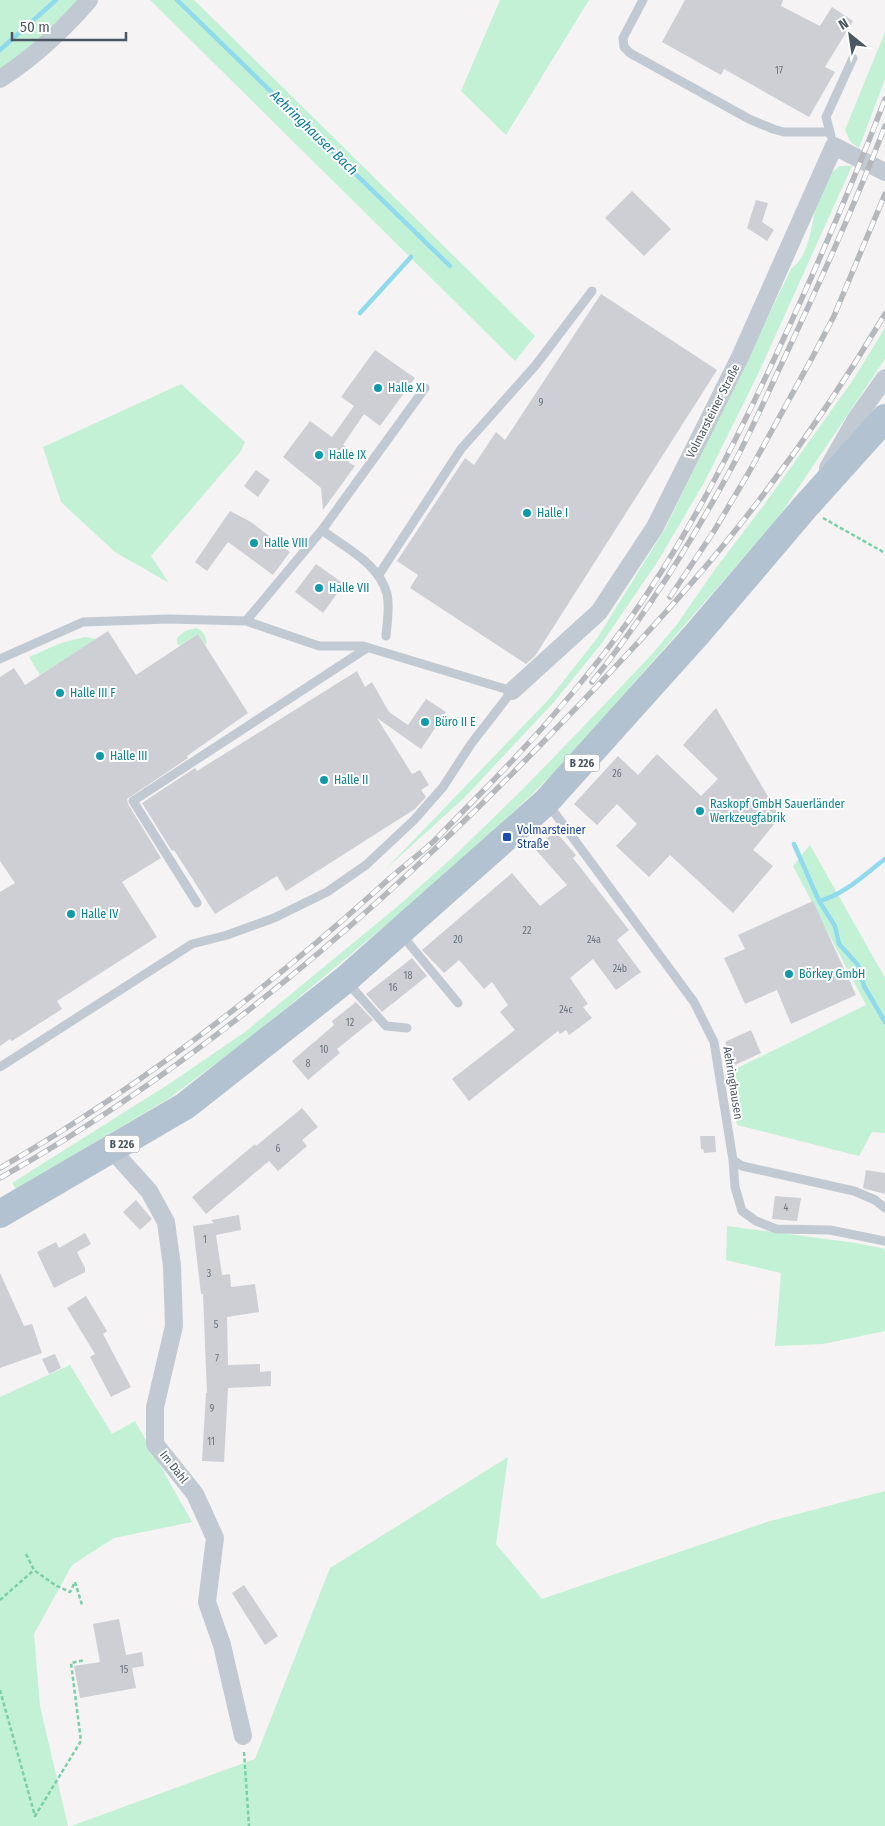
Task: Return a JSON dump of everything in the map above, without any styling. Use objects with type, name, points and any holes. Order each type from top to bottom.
[{"type":"main road","name":"B 226","points":[[0,1214],[185,1106],[345,980],[546,802],[697,634],[806,506],[885,418]]},
{"type":"street","points":[[0,79],[32,56],[72,19],[89,0]]},
{"type":"street","points":[[831,139],[885,172]]},
{"type":"street","name":"Volmarsteiner Straße","points":[[512,691],[599,612],[655,527],[740,357],[831,139]]},
{"type":"street","points":[[806,506],[856,419],[885,378]]},
{"type":"street","name":"Im Dahl","points":[[112,1150],[149,1191],[166,1222],[172,1266],[174,1326],[155,1407],[155,1444],[195,1494],[215,1538],[207,1602],[222,1645],[243,1736]]},
{"type":"lane","points":[[643,0],[623,38],[624,47],[630,53],[749,119],[773,129],[831,139],[826,117],[853,58]]},
{"type":"lane","points":[[378,576],[461,449],[535,366],[592,291]]},
{"type":"lane","points":[[246,621],[322,530],[425,388]]},
{"type":"lane","points":[[322,530],[373,568],[378,576],[387,594],[386,636]]},
{"type":"lane","points":[[0,659],[84,622],[169,619],[246,621],[319,646],[367,648],[512,691],[471,744],[443,787],[414,820],[366,865],[327,892],[274,918],[227,935],[192,944],[0,1067]]},
{"type":"lane","points":[[197,904],[133,801],[367,648]]},
{"type":"lane","name":"Aehringhausen","points":[[546,802],[694,1002],[714,1042],[733,1160],[735,1187],[742,1211],[756,1221],[776,1229],[830,1230],[885,1241]]},
{"type":"lane","points":[[400,931],[458,1003]]},
{"type":"lane","points":[[345,980],[386,1026],[407,1028]]},
{"type":"lane","points":[[733,1160],[742,1166],[854,1191],[875,1200],[885,1208]]},
{"type":"path","points":[[806,506],[834,525],[885,553]]},
{"type":"path","points":[[26,1554],[34,1570],[55,1585],[70,1592],[75,1582],[82,1605]]},
{"type":"path","points":[[0,1600],[34,1570]]},
{"type":"path","points":[[0,1690],[35,1816],[81,1741],[71,1663],[85,1660]]},
{"type":"path","points":[[243,1736],[249,1826]]},
{"type":"green space","points":[[0,0],[89,0],[0,79]]},
{"type":"green space","points":[[150,0],[194,0],[535,336],[515,361]]},
{"type":"green space","points":[[500,0],[589,0],[506,135],[461,91]]},
{"type":"green space","points":[[885,32],[885,79],[859,148],[850,141],[845,130]]},
{"type":"green space","points":[[840,166],[852,166],[758,374],[705,481],[658,561],[602,643],[554,702],[465,797],[386,869],[550,698],[598,637],[666,527],[791,269],[800,260],[806,249],[819,195],[824,183],[831,173]]},
{"type":"green space","points":[[885,328],[885,359],[778,518],[566,761],[446,875],[249,1039],[168,1099],[16,1189],[12,1183],[169,1084],[245,1032],[398,906],[452,858],[523,789],[653,653],[678,623],[853,380]]},
{"type":"green space","points":[[181,384],[245,442],[241,451],[151,556],[169,583],[115,552],[61,502],[43,447]]},
{"type":"green space","points":[[196,628],[205,635],[206,646],[198,634],[179,646],[177,638],[185,631]]},
{"type":"green space","points":[[85,637],[97,639],[40,675],[29,657],[61,643]]},
{"type":"green space","points":[[810,845],[885,978],[885,1133],[872,1132],[859,1156],[737,1125],[725,1074],[866,1005],[793,866]]},
{"type":"green space","points":[[727,1226],[856,1243],[885,1249],[885,1331],[823,1344],[775,1346],[781,1273],[726,1260]]},
{"type":"green space","points":[[70,1365],[112,1434],[135,1421],[192,1522],[114,1538],[72,1565],[34,1634],[40,1706],[68,1826],[0,1826],[0,1397]]},
{"type":"green space","points":[[508,1457],[496,1544],[542,1599],[767,1522],[885,1491],[885,1826],[71,1826],[255,1759],[330,1568]]},
{"type":"building","points":[[685,0],[783,0],[781,6],[820,26],[832,7],[853,21],[825,67],[835,72],[809,117],[724,69],[721,75],[662,42]]},
{"type":"building","points":[[632,191],[671,229],[644,256],[605,218]]},
{"type":"building","points":[[756,200],[768,203],[762,222],[774,230],[767,241],[747,228]]},
{"type":"building","name":"Halle I","points":[[601,294],[717,370],[535,656],[526,664],[410,588],[418,575],[397,561],[465,458],[474,465],[496,432],[505,440]]},
{"type":"building","points":[[375,350],[415,378],[380,426],[364,414],[343,445],[356,454],[348,462],[355,466],[323,510],[321,488],[283,457],[310,421],[332,437],[354,406],[341,397]]},
{"type":"building","points":[[256,470],[270,480],[258,497],[244,486]]},
{"type":"building","name":"Halle VIII","points":[[230,511],[251,522],[290,552],[273,575],[228,542],[207,571],[195,562]]},
{"type":"building","name":"Halle VII","points":[[316,564],[344,584],[323,613],[295,592]]},
{"type":"building","points":[[108,631],[136,675],[198,634],[248,713],[187,756],[188,758],[127,799],[128,804],[161,858],[122,882],[157,937],[57,1001],[62,1009],[12,1041],[10,1039],[0,1046],[0,892],[15,883],[0,861],[0,677],[14,668],[25,685]]},
{"type":"building","name":"Halle II","points":[[357,671],[365,687],[372,682],[389,712],[408,725],[426,699],[446,712],[421,749],[377,718],[412,774],[420,770],[429,785],[421,790],[426,797],[415,809],[286,891],[277,876],[215,914],[142,803],[195,768],[197,771]]},
{"type":"building","name":"Raskopf GmbH Sauerländer Werkzeugfabrik","points":[[716,708],[780,817],[753,850],[773,866],[733,913],[670,855],[649,877],[616,846],[637,824],[617,804],[597,825],[574,804],[618,756],[638,775],[657,754],[701,796],[718,779],[683,745]]},
{"type":"building","points":[[555,831],[576,855],[573,858],[629,930],[617,940],[641,972],[616,990],[593,959],[570,978],[588,1004],[583,1007],[592,1018],[569,1035],[566,1030],[560,1034],[558,1031],[469,1101],[452,1079],[515,1030],[500,1012],[508,1005],[492,982],[484,989],[459,960],[444,973],[422,950],[512,873],[540,906],[567,885],[535,849]]},
{"type":"building","name":"Börkey GmbH","points":[[813,901],[856,995],[791,1024],[777,990],[745,1004],[724,958],[745,949],[738,935]]},
{"type":"building","points":[[412,958],[427,976],[382,1012],[366,994]]},
{"type":"building","points":[[356,1002],[373,1020],[337,1049],[340,1053],[308,1080],[292,1061],[334,1025],[332,1021]]},
{"type":"building","points":[[751,1030],[761,1053],[735,1065],[725,1042]]},
{"type":"building","points":[[302,1108],[318,1127],[302,1140],[307,1146],[278,1171],[269,1161],[206,1214],[192,1197],[255,1144],[256,1146]]},
{"type":"building","points":[[700,1136],[715,1136],[716,1152],[704,1153],[703,1149],[701,1149]]},
{"type":"building","points":[[866,1170],[885,1173],[885,1194],[863,1188]]},
{"type":"building","points":[[775,1196],[801,1198],[797,1221],[772,1219]]},
{"type":"building","points":[[136,1200],[152,1219],[140,1230],[123,1212]]},
{"type":"building","points":[[239,1215],[241,1230],[216,1235],[222,1275],[230,1274],[231,1287],[255,1284],[259,1312],[227,1317],[228,1365],[260,1364],[260,1372],[271,1371],[271,1386],[228,1388],[224,1462],[202,1461],[207,1393],[203,1294],[201,1294],[193,1226],[214,1223],[211,1220]]},
{"type":"building","points":[[85,1233],[91,1244],[77,1252],[85,1272],[54,1288],[37,1252],[56,1242],[59,1248]]},
{"type":"building","points":[[0,1273],[24,1326],[32,1324],[42,1353],[0,1368]]},
{"type":"building","points":[[86,1296],[107,1331],[103,1334],[131,1387],[111,1397],[90,1357],[95,1354],[67,1308]]},
{"type":"building","points":[[55,1354],[61,1368],[49,1374],[42,1359]]},
{"type":"building","points":[[244,1585],[278,1636],[265,1645],[232,1593]]},
{"type":"building","points":[[119,1619],[126,1655],[142,1652],[144,1666],[132,1668],[136,1688],[80,1698],[74,1666],[100,1662],[93,1624]]},
{"type":"waterway","points":[[0,50],[56,0]]},
{"type":"waterway","name":"Aehringhauser Bach","points":[[177,0],[450,266]]},
{"type":"waterway","points":[[360,313],[411,257]]},
{"type":"waterway","name":"Aehringhauser Bach","points":[[794,844],[819,901],[835,926],[839,944],[858,965],[864,986],[885,1022]]},
{"type":"waterway","points":[[819,901],[846,889],[885,859]]},
{"type":"railway","points":[[0,1168],[51,1138],[149,1073],[290,965],[433,842],[518,755],[574,691],[610,646],[649,591],[689,526],[726,459],[805,292],[885,99]]},
{"type":"railway","points":[[592,682],[631,631],[667,578],[739,455],[822,276],[885,126]]},
{"type":"railway","points":[[670,597],[714,531],[812,358],[834,316],[885,194]]},
{"type":"railway","points":[[0,1178],[76,1133],[149,1084],[221,1032],[359,919],[488,798],[622,660],[713,557],[795,452],[885,314]]},
{"type":"place","name":"Halle XI","points":[[378,388]]},
{"type":"place","name":"Halle IX","points":[[319,455]]},
{"type":"place","name":"Halle I","points":[[527,513]]},
{"type":"place","name":"Halle VIII","points":[[254,543]]},
{"type":"place","name":"Halle VII","points":[[319,588]]},
{"type":"place","name":"Halle III F","points":[[60,693]]},
{"type":"place","name":"Büro II E","points":[[425,722]]},
{"type":"place","name":"Halle III","points":[[100,756]]},
{"type":"place","name":"Halle II","points":[[324,780]]},
{"type":"place","name":"Raskopf GmbH Sauerländer Werkzeugfabrik","points":[[700,811]]},
{"type":"place","name":"Volmarsteiner Straße","points":[[507,837]]},
{"type":"place","name":"Halle IV","points":[[71,914]]},
{"type":"place","name":"Börkey GmbH","points":[[789,974]]}]
